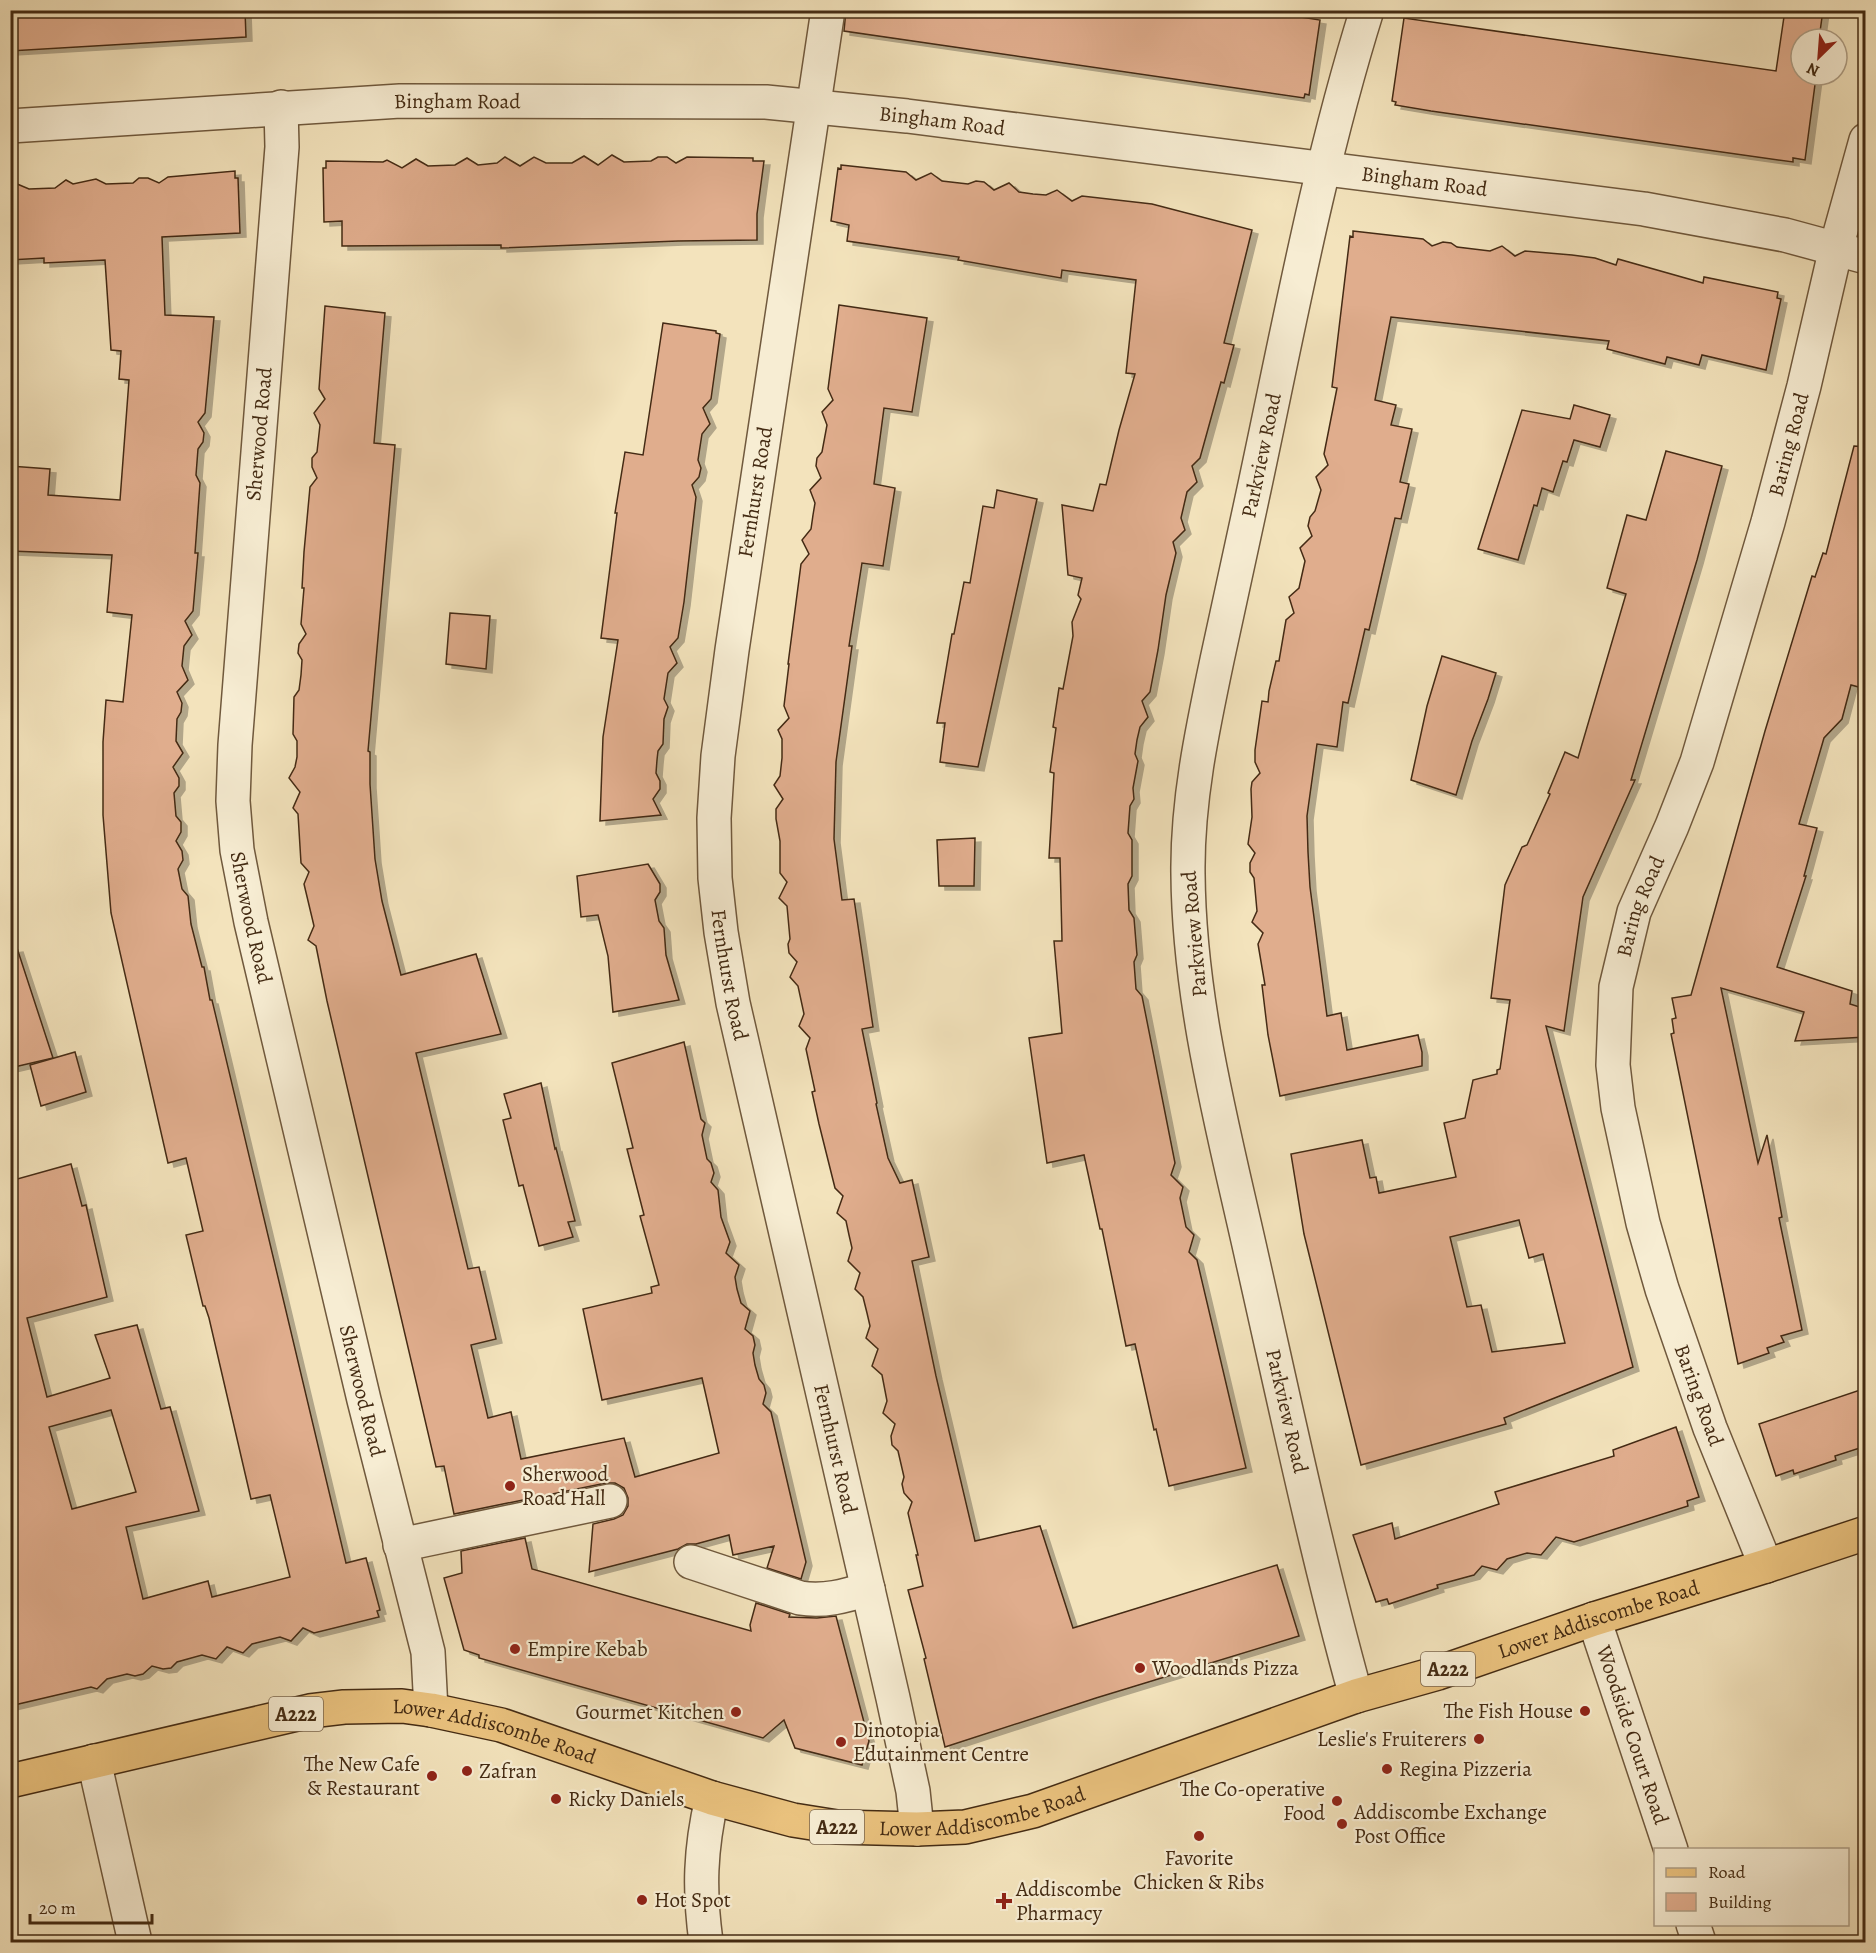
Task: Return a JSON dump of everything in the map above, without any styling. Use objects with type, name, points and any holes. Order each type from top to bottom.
[{"type":"main road","name":"Lower Addiscombe Road","points":[[10,1781],[310,1711],[374,1706],[431,1710],[501,1725],[712,1798],[793,1820],[837,1827],[917,1829],[965,1827],[1033,1811],[1356,1696],[1437,1673],[1594,1619],[1866,1533]]},
{"type":"street","name":"Fernhurst Road","points":[[828,10],[718,756],[714,807],[715,878],[733,1003],[912,1785],[917,1829]]},
{"type":"street","name":"Parkview Road","points":[[1356,1696],[1307,1502],[1203,1029],[1194,968],[1188,878],[1188,837],[1203,723],[1323,169],[1367,10]]},
{"type":"street","name":"Bingham Road","points":[[10,126],[400,101],[766,102],[814,106],[1644,209],[1766,231],[1851,253]]},
{"type":"street","name":"Sherwood Road","points":[[281,108],[282,147],[237,721],[233,801],[237,850],[251,922],[364,1400],[428,1652],[431,1710]]},
{"type":"street","name":"Baring Road","points":[[1766,1566],[1710,1428],[1662,1288],[1643,1223],[1618,1108],[1613,1065],[1616,987],[1634,912],[1697,762],[1768,522],[1804,386],[1851,253],[1866,140]]},
{"type":"street","points":[[400,1545],[610,1501]]},
{"type":"street","points":[[691,1562],[800,1598],[824,1600],[868,1589]]},
{"type":"street","name":"Woodside Court Road","points":[[1594,1619],[1670,1848]]},
{"type":"street","points":[[94,1761],[135,1942]]},
{"type":"street","points":[[706,1942],[700,1874],[704,1834],[712,1798]]},
{"type":"street","points":[[1695,1926],[1699,1942]]},
{"type":"building","points":[[10,10],[245,10],[246,37],[10,51]]},
{"type":"building","points":[[846,10],[1257,10],[1320,20],[1309,95],[1305,94],[1304,98],[844,31]]},
{"type":"building","points":[[1785,10],[1823,10],[1821,27],[1789,27],[1789,87],[1815,87],[1805,160],[1793,158],[1793,162],[1431,111],[1395,105],[1396,102],[1392,101],[1404,18],[1776,71]]},
{"type":"building","points":[[612,155],[624,162],[651,161],[658,157],[667,157],[676,163],[687,157],[753,158],[753,161],[764,161],[757,214],[757,240],[501,248],[501,245],[342,246],[342,221],[324,222],[323,168],[326,168],[326,161],[383,162],[387,160],[402,168],[416,159],[428,166],[455,165],[467,158],[478,165],[497,163],[505,157],[520,166],[534,157],[546,163],[572,163],[584,156],[598,165]]},
{"type":"building","points":[[841,165],[906,172],[916,180],[931,173],[942,181],[968,184],[976,181],[984,182],[994,190],[1009,183],[1019,192],[1046,195],[1057,190],[1072,201],[1082,196],[1152,204],[1252,230],[1224,343],[1234,345],[1200,458],[1192,466],[1197,482],[1187,492],[1181,518],[1185,530],[1173,542],[1176,553],[1166,595],[1150,692],[1142,701],[1148,717],[1140,727],[1137,740],[1135,754],[1138,761],[1128,833],[1132,840],[1132,876],[1128,884],[1129,910],[1134,918],[1137,955],[1134,962],[1136,989],[1142,996],[1175,1163],[1171,1175],[1183,1187],[1180,1198],[1186,1227],[1194,1235],[1189,1252],[1197,1260],[1246,1468],[1169,1486],[1135,1344],[1126,1346],[1084,1155],[1047,1163],[1029,1038],[1062,1033],[1054,941],[1062,941],[1060,858],[1049,858],[1054,773],[1050,772],[1056,728],[1053,727],[1059,688],[1063,689],[1073,636],[1072,622],[1081,599],[1078,595],[1082,578],[1068,575],[1062,505],[1093,511],[1100,484],[1106,485],[1135,374],[1126,373],[1136,280],[1062,270],[1061,278],[958,260],[959,257],[847,241],[849,225],[831,221],[838,168],[841,169]]},
{"type":"building","points":[[235,171],[235,178],[238,178],[240,233],[162,237],[165,315],[214,317],[205,413],[198,422],[204,433],[203,442],[198,449],[196,475],[200,483],[195,553],[198,553],[193,611],[185,621],[192,635],[184,646],[182,666],[188,680],[177,692],[182,703],[177,719],[176,741],[183,753],[173,767],[179,778],[179,786],[174,793],[176,816],[181,822],[181,832],[176,841],[182,851],[183,860],[178,869],[182,889],[188,896],[191,924],[202,967],[204,967],[210,1000],[212,1000],[346,1563],[366,1558],[380,1610],[377,1611],[379,1617],[314,1633],[303,1628],[291,1641],[280,1637],[252,1644],[243,1653],[227,1647],[216,1659],[202,1655],[177,1662],[171,1668],[163,1669],[152,1666],[143,1674],[135,1676],[127,1674],[107,1679],[97,1689],[91,1687],[10,1706],[10,1181],[71,1164],[82,1206],[86,1205],[107,1297],[27,1318],[47,1397],[110,1378],[95,1335],[137,1325],[161,1409],[170,1407],[199,1511],[126,1527],[143,1599],[208,1581],[212,1597],[290,1577],[270,1495],[251,1499],[209,1318],[203,1306],[186,1235],[203,1231],[186,1158],[168,1163],[111,913],[103,815],[103,742],[106,700],[123,702],[132,615],[107,612],[112,555],[10,551],[10,466],[50,469],[48,495],[120,500],[129,380],[119,379],[121,351],[111,350],[105,260],[44,263],[44,258],[10,260],[10,181],[29,189],[55,188],[66,180],[73,184],[96,179],[106,184],[133,183],[139,178],[148,178],[159,183],[168,177]],"holes":[[[111,1410],[136,1492],[72,1509],[49,1427]]]},
{"type":"building","points":[[1353,231],[1423,239],[1432,246],[1443,242],[1457,247],[1490,251],[1502,246],[1515,256],[1525,251],[1572,255],[1595,258],[1616,265],[1618,259],[1703,283],[1704,277],[1778,292],[1777,298],[1781,299],[1766,370],[1702,355],[1699,365],[1667,357],[1665,364],[1607,349],[1609,341],[1391,317],[1375,400],[1396,405],[1391,425],[1412,429],[1400,482],[1409,484],[1401,519],[1395,518],[1369,630],[1365,629],[1348,703],[1343,702],[1337,747],[1317,744],[1307,816],[1308,852],[1310,887],[1327,1016],[1341,1013],[1347,1050],[1418,1035],[1422,1066],[1280,1096],[1268,1035],[1262,985],[1265,985],[1258,944],[1263,933],[1252,922],[1257,911],[1254,878],[1250,872],[1250,863],[1255,853],[1248,844],[1252,817],[1251,789],[1252,782],[1260,773],[1255,762],[1255,750],[1262,701],[1268,702],[1276,661],[1279,661],[1286,620],[1294,613],[1289,597],[1299,588],[1305,561],[1300,548],[1312,536],[1308,526],[1321,490],[1316,477],[1328,465],[1324,454],[1337,388],[1332,387],[1350,236],[1353,237]]},
{"type":"building","points":[[839,305],[927,318],[912,412],[884,408],[874,484],[895,488],[883,566],[862,563],[849,646],[852,646],[836,762],[834,839],[842,900],[854,899],[873,1027],[862,1029],[876,1104],[888,1158],[900,1183],[912,1180],[929,1257],[912,1261],[936,1376],[975,1541],[1040,1526],[1073,1628],[1277,1565],[1299,1636],[945,1747],[924,1659],[926,1658],[908,1590],[923,1586],[908,1513],[912,1502],[904,1493],[902,1484],[904,1477],[898,1451],[892,1445],[891,1436],[895,1424],[883,1413],[887,1401],[882,1375],[872,1366],[878,1349],[866,1338],[870,1326],[863,1297],[855,1289],[860,1273],[848,1261],[852,1248],[846,1221],[837,1213],[843,1196],[835,1188],[812,1092],[815,1091],[806,1049],[810,1038],[799,1026],[804,1014],[798,986],[790,977],[797,962],[789,953],[787,906],[779,898],[787,882],[780,873],[780,841],[776,819],[776,809],[783,799],[774,785],[780,776],[782,758],[782,739],[778,730],[789,718],[784,706],[788,664],[801,564],[809,554],[802,540],[811,529],[815,503],[810,490],[821,478],[816,466],[817,458],[822,452],[827,425],[822,412],[833,400],[828,389]]},
{"type":"building","points":[[325,306],[385,313],[374,443],[395,445],[368,751],[370,752],[375,859],[382,901],[401,975],[476,954],[501,1034],[416,1053],[468,1269],[479,1267],[496,1339],[471,1345],[488,1418],[511,1412],[521,1459],[624,1438],[635,1477],[719,1453],[702,1378],[602,1400],[583,1309],[652,1293],[651,1287],[659,1285],[640,1216],[644,1215],[627,1149],[633,1148],[612,1063],[684,1042],[701,1119],[705,1123],[702,1135],[707,1159],[714,1173],[711,1182],[718,1190],[721,1217],[730,1242],[726,1253],[739,1265],[735,1277],[737,1289],[741,1303],[750,1311],[745,1329],[753,1336],[755,1365],[766,1393],[763,1404],[771,1412],[806,1562],[801,1579],[767,1568],[774,1546],[733,1555],[729,1535],[696,1544],[687,1544],[678,1549],[589,1572],[593,1524],[623,1515],[628,1506],[624,1488],[615,1483],[606,1483],[454,1514],[444,1466],[436,1467],[316,946],[308,940],[314,926],[304,884],[309,872],[301,863],[298,814],[293,808],[300,792],[289,778],[297,757],[297,741],[293,734],[294,697],[299,690],[302,660],[298,653],[299,644],[306,634],[301,624],[310,487],[317,478],[312,467],[312,458],[317,452],[320,425],[314,413],[325,399],[319,389]]},
{"type":"building","points":[[663,323],[716,331],[720,334],[711,399],[703,408],[710,424],[702,434],[698,460],[701,468],[699,477],[692,485],[696,497],[684,602],[678,638],[670,647],[677,663],[668,673],[664,699],[668,707],[664,719],[663,744],[658,751],[656,773],[660,781],[660,789],[653,799],[661,815],[600,821],[603,737],[618,640],[601,638],[617,513],[615,513],[625,452],[643,455]]},
{"type":"building","points":[[1574,405],[1610,415],[1600,447],[1574,440],[1567,462],[1563,461],[1553,492],[1542,488],[1537,506],[1534,505],[1518,560],[1478,549],[1522,410],[1570,419]]},
{"type":"building","points":[[1854,446],[1866,447],[1866,689],[1851,685],[1842,719],[1824,738],[1799,824],[1817,828],[1804,876],[1806,876],[1777,967],[1852,991],[1850,1004],[1866,1009],[1866,1037],[1795,1041],[1804,1012],[1721,988],[1758,1163],[1767,1135],[1782,1217],[1779,1218],[1802,1330],[1781,1336],[1784,1342],[1767,1348],[1769,1353],[1738,1364],[1671,1034],[1674,1033],[1672,1019],[1676,1018],[1672,998],[1691,995],[1765,731],[1812,576],[1815,577],[1823,553],[1826,554]]},
{"type":"building","points":[[1666,451],[1722,466],[1697,560],[1631,780],[1635,780],[1583,897],[1564,1031],[1546,1026],[1633,1367],[1504,1418],[1506,1424],[1361,1465],[1304,1234],[1291,1154],[1362,1140],[1370,1178],[1376,1177],[1379,1193],[1456,1177],[1444,1123],[1465,1118],[1473,1080],[1497,1074],[1497,1070],[1500,1069],[1510,1000],[1491,998],[1505,885],[1522,847],[1527,845],[1550,794],[1548,793],[1565,752],[1578,758],[1626,594],[1607,588],[1627,515],[1646,520]],"holes":[[[1519,1220],[1529,1258],[1543,1254],[1565,1343],[1492,1352],[1481,1305],[1467,1307],[1450,1237]]]},
{"type":"building","points":[[997,490],[1037,499],[978,767],[940,762],[945,723],[937,723],[952,634],[954,634],[964,582],[970,583],[983,506],[994,508]]},
{"type":"building","points":[[450,613],[490,616],[486,669],[446,664]]},
{"type":"building","points":[[1442,656],[1496,673],[1456,795],[1411,780],[1427,706]]},
{"type":"building","points":[[975,838],[974,886],[939,886],[937,840]]},
{"type":"building","points":[[648,864],[660,884],[660,892],[655,900],[659,921],[664,928],[666,955],[679,1000],[613,1012],[608,956],[598,915],[581,917],[577,876]]},
{"type":"building","points":[[17,948],[53,1058],[10,1068],[10,949]]},
{"type":"building","points":[[75,1052],[86,1092],[41,1106],[30,1065]]},
{"type":"building","points":[[541,1083],[555,1149],[575,1221],[568,1222],[573,1237],[539,1246],[523,1185],[519,1186],[503,1120],[511,1118],[504,1094]]},
{"type":"building","points":[[1866,1388],[1866,1446],[1835,1456],[1836,1460],[1794,1474],[1793,1470],[1776,1476],[1759,1424]]},
{"type":"building","points":[[1676,1427],[1699,1497],[1687,1501],[1688,1506],[1574,1542],[1556,1537],[1541,1555],[1527,1553],[1507,1559],[1497,1570],[1482,1566],[1474,1575],[1437,1585],[1438,1588],[1389,1604],[1387,1599],[1376,1602],[1353,1535],[1392,1523],[1395,1539],[1499,1504],[1495,1492],[1614,1456],[1613,1450]]},
{"type":"building","points":[[525,1538],[532,1569],[751,1631],[750,1625],[756,1603],[790,1614],[789,1617],[836,1616],[869,1741],[862,1765],[795,1748],[784,1720],[763,1738],[479,1658],[479,1655],[464,1650],[444,1578],[462,1573],[461,1551]]},
{"type":"place","name":"Sherwood Road Hall","points":[[510,1486]]},
{"type":"place","name":"Empire Kebab","points":[[515,1649]]},
{"type":"place","name":"Woodlands Pizza","points":[[1140,1668]]},
{"type":"place","name":"The Fish House","points":[[1585,1711]]},
{"type":"place","name":"Gourmet Kitchen","points":[[736,1712]]},
{"type":"place","name":"Leslie's Fruiterers","points":[[1479,1739]]},
{"type":"place","name":"Dinotopia Edutainment Centre","points":[[841,1742]]},
{"type":"place","name":"Regina Pizzeria","points":[[1387,1769]]},
{"type":"place","name":"Zafran","points":[[467,1771]]},
{"type":"place","name":"The New Cafe & Restaurant","points":[[432,1776]]},
{"type":"place","name":"Ricky Daniels","points":[[556,1799]]},
{"type":"place","name":"The Co-operative Food","points":[[1337,1801]]},
{"type":"place","name":"Addiscombe Exchange Post Office","points":[[1342,1824]]},
{"type":"place","name":"Favorite Chicken & Ribs","points":[[1199,1836]]},
{"type":"place","name":"Hot Spot","points":[[642,1900]]},
{"type":"place","name":"Addiscombe Pharmacy","points":[[1004,1901]]}]
